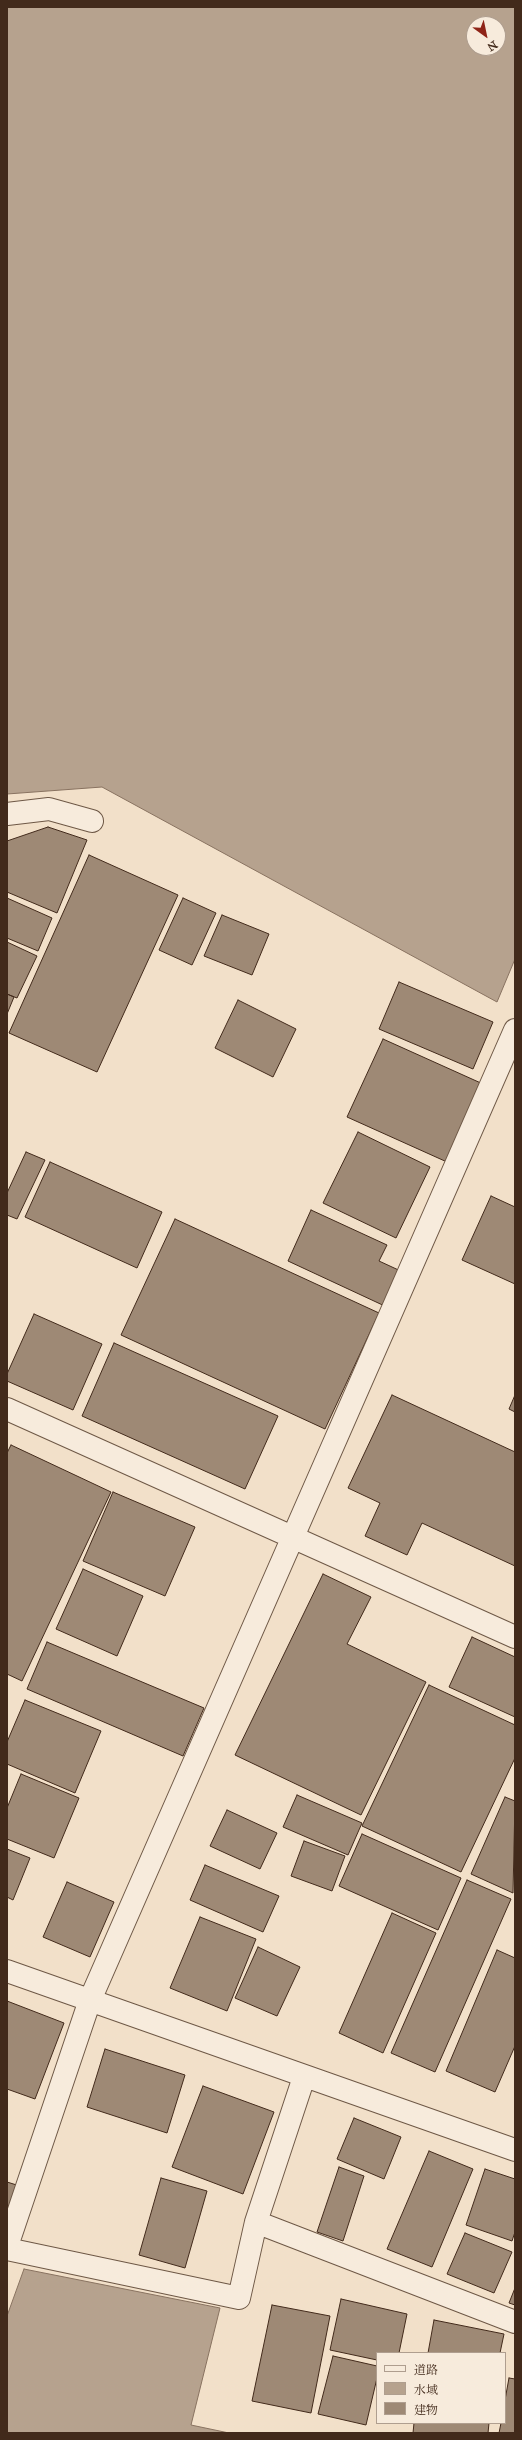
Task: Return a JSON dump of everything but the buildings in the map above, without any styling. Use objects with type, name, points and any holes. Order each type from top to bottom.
[{"type":"street","points":[[7,814],[49,809],[92,822]]},
{"type":"street","points":[[304,2077],[256,2222],[239,2298],[7,2247],[90,2000],[515,1030]]},
{"type":"street","points":[[7,1409],[294,1536],[515,1637]]},
{"type":"street","points":[[7,1970],[304,2077],[515,2150]]},
{"type":"street","points":[[256,2222],[515,2322]]},
{"type":"water","points":[[7,7],[515,7],[515,959],[497,1002],[102,787],[7,794]]},
{"type":"water","points":[[24,2269],[220,2308],[191,2425],[229,2433],[7,2433],[7,2316]]}]
